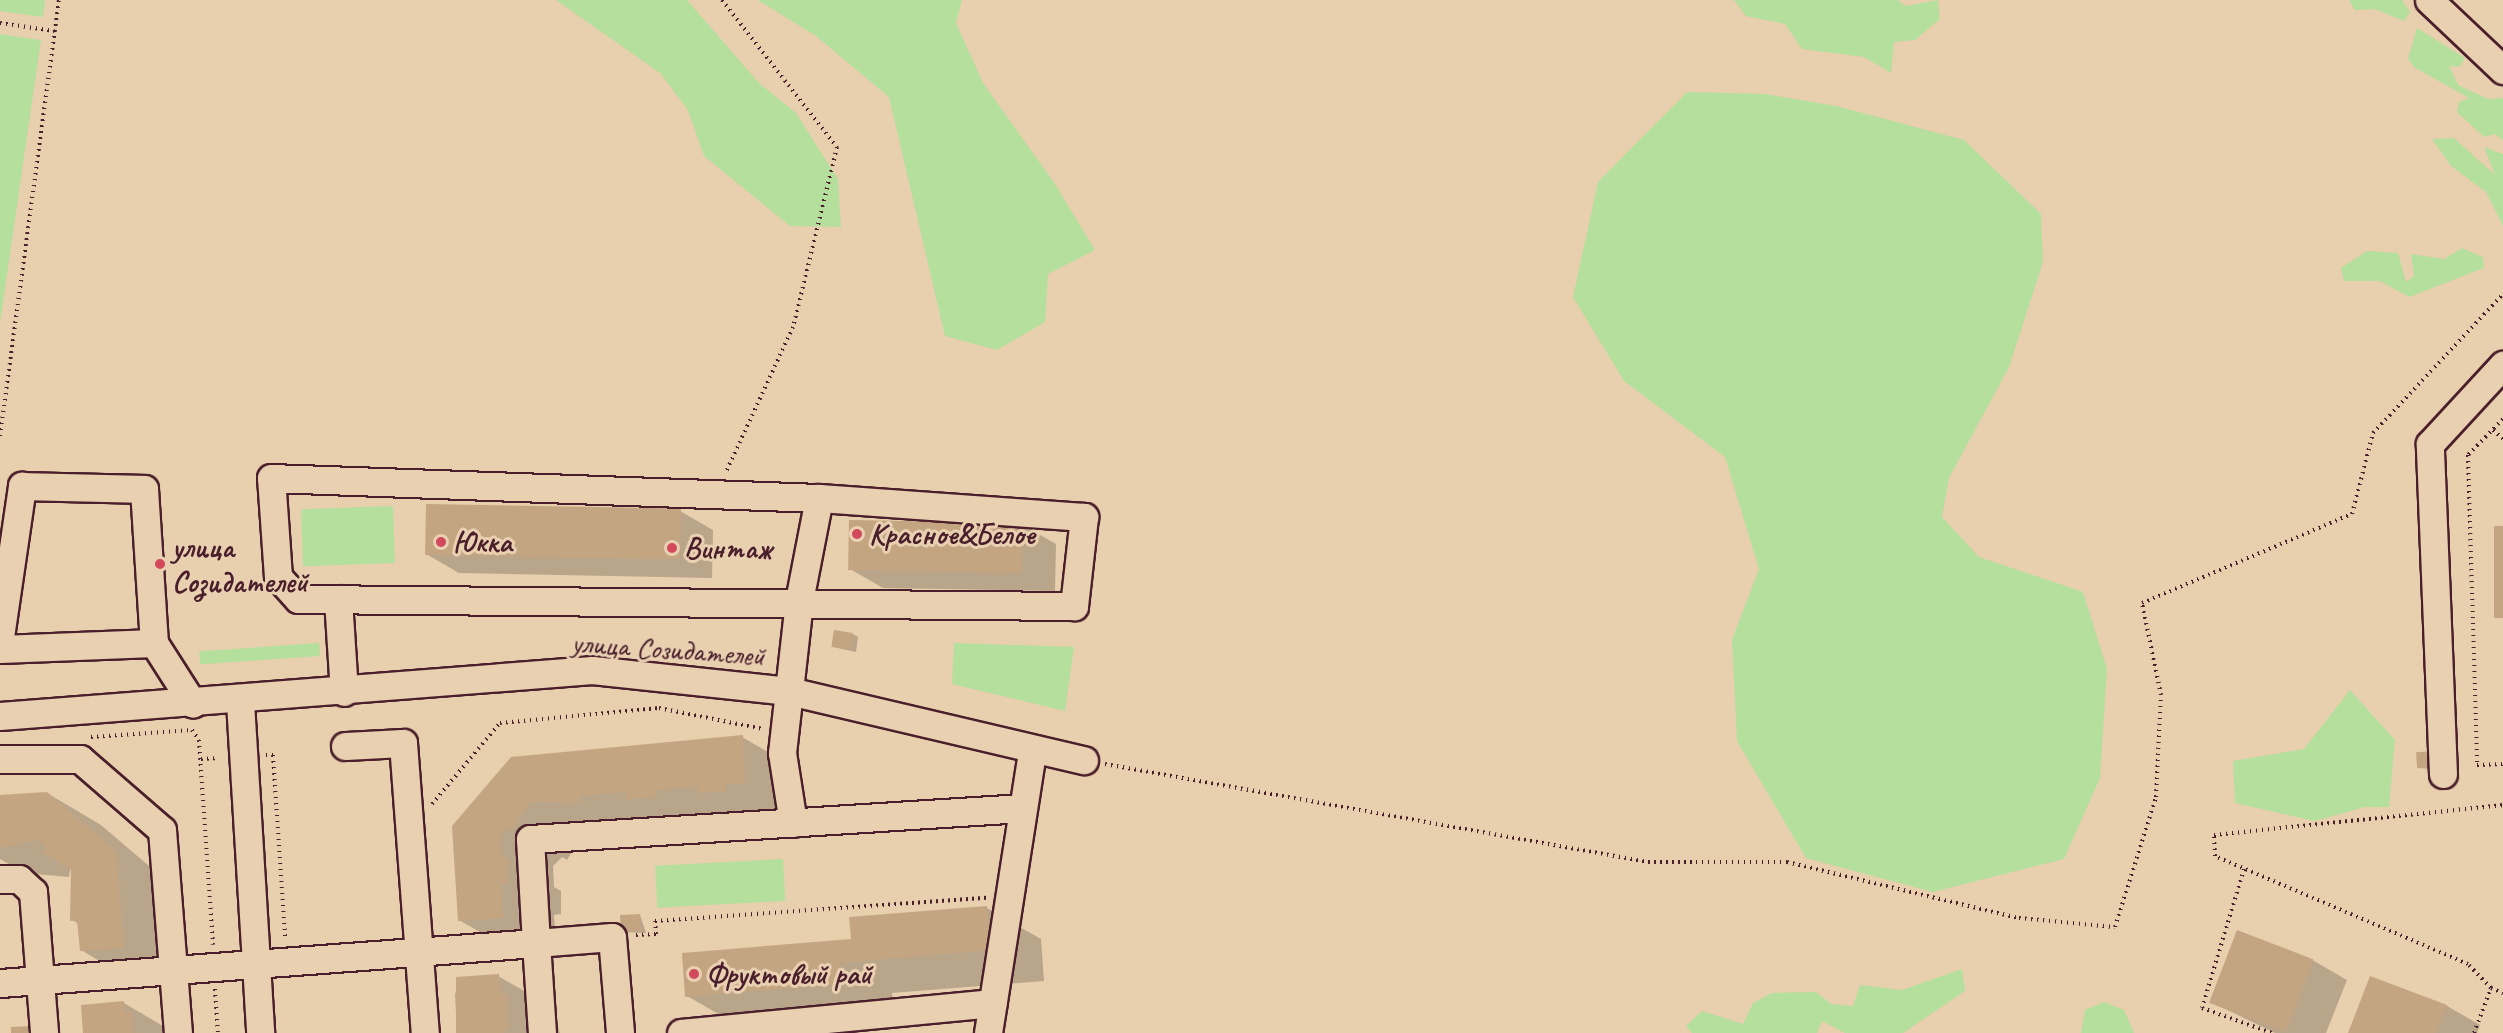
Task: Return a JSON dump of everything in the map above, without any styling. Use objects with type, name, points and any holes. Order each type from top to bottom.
[{"type":"street","points":[[2429,0],[2503,70]]},
{"type":"street","points":[[2443,774],[2430,444],[2503,365]]},
{"type":"street","points":[[271,478],[716,494],[819,498],[1084,517],[1074,606],[799,601],[298,599],[278,577],[271,478]]},
{"type":"street","points":[[0,637],[22,486],[144,489],[154,643],[193,704]]},
{"type":"street","points":[[793,823],[784,733],[799,601],[819,498]]},
{"type":"street","points":[[338,599],[344,692]]},
{"type":"street","points":[[0,649],[154,643]]},
{"type":"street","name":"улица Созидателей","points":[[0,716],[240,702],[592,670],[789,691],[1032,751],[1084,760]]},
{"type":"street","points":[[240,702],[260,1033]]},
{"type":"street","points":[[345,746],[403,743],[424,1033]]},
{"type":"street","points":[[988,1033],[1020,807],[1032,751]]},
{"type":"street","points":[[0,760],[80,759],[162,830],[178,1033]]},
{"type":"street","points":[[542,1033],[530,839],[1020,807]]},
{"type":"street","points":[[0,879],[19,879],[33,892],[44,1033]]},
{"type":"street","points":[[0,983],[612,937],[620,1033]]},
{"type":"street","points":[[681,1033],[993,1003]]},
{"type":"path","points":[[0,436],[58,0]]},
{"type":"path","points":[[716,494],[793,327],[837,147],[722,0]]},
{"type":"path","points":[[0,23],[54,31]]},
{"type":"path","points":[[1084,760],[1648,862],[1787,862],[2019,918],[2115,927],[2156,797],[2161,695],[2142,603],[2352,514],[2373,433],[2503,294]]},
{"type":"path","points":[[2503,419],[2468,455],[2477,765],[2503,764]]},
{"type":"path","points":[[2493,430],[2503,439]]},
{"type":"path","points":[[427,810],[500,723],[659,708],[784,733]]},
{"type":"path","points":[[2503,805],[2214,835],[2215,856],[2468,964],[2491,988],[2503,993]]},
{"type":"path","points":[[2244,868],[2202,1008],[2272,1033]]},
{"type":"path","points":[[612,937],[656,934],[655,921],[1008,896]]},
{"type":"path","points":[[2474,1033],[2491,988]]},
{"type":"green space","points":[[0,0],[45,0],[43,17],[0,11]]},
{"type":"green space","points":[[556,0],[687,0],[759,83],[796,113],[838,179],[841,227],[790,226],[704,156],[688,110],[660,73]]},
{"type":"green space","points":[[758,0],[962,0],[956,23],[983,83],[1055,184],[1095,250],[1048,274],[1045,322],[997,350],[945,336],[889,97],[816,36]]},
{"type":"green space","points":[[1734,0],[1898,0],[1905,6],[1938,0],[1940,19],[1915,40],[1894,42],[1891,73],[1864,57],[1802,49],[1785,24],[1746,16]]},
{"type":"green space","points":[[2349,0],[2402,0],[2410,12],[2404,21],[2375,9],[2355,10]]},
{"type":"green space","points":[[2417,28],[2465,58],[2459,67],[2449,66],[2458,85],[2488,99],[2503,98],[2503,140],[2495,134],[2484,137],[2457,112],[2459,102],[2469,98],[2414,67],[2408,59]]},
{"type":"green space","points":[[0,34],[41,40],[0,323]]},
{"type":"green space","points":[[1687,92],[1765,94],[1836,106],[1964,140],[2041,214],[2043,262],[2009,367],[1949,478],[1942,517],[1979,557],[2083,592],[2107,669],[2100,778],[2064,859],[1933,892],[1806,858],[1737,741],[1732,640],[1759,569],[1725,457],[1624,381],[1573,297],[1598,182]]},
{"type":"green space","points":[[2454,138],[2495,175],[2484,147],[2503,154],[2503,226],[2486,192],[2451,166],[2432,139]]},
{"type":"green space","points":[[2462,248],[2483,257],[2484,268],[2409,297],[2380,281],[2344,281],[2341,268],[2367,251],[2398,253],[2406,282],[2414,276],[2411,254],[2444,259]]},
{"type":"green space","points":[[393,506],[395,563],[303,566],[301,509]]},
{"type":"green space","points":[[319,643],[320,656],[200,664],[199,651]]},
{"type":"green space","points":[[954,643],[1074,647],[1065,711],[952,684]]},
{"type":"green space","points":[[2350,690],[2395,740],[2389,807],[2365,807],[2315,821],[2235,803],[2233,761],[2304,749]]},
{"type":"green space","points":[[783,859],[785,901],[657,908],[655,866]]},
{"type":"green space","points":[[1962,969],[1965,991],[1903,1033],[1845,1033],[1822,1021],[1817,1033],[1692,1033],[1686,1026],[1702,1011],[1743,1024],[1753,1003],[1772,993],[1816,992],[1831,1004],[1853,1006],[1860,985],[1902,990]]},
{"type":"green space","points":[[2104,1002],[2124,1010],[2134,1033],[2081,1033],[2085,1010]]},
{"type":"building","points":[[426,504],[681,508],[680,559],[425,555]]},
{"type":"building","points":[[849,520],[1023,523],[1022,573],[848,570]]},
{"type":"building","points":[[2494,526],[2503,526],[2503,618],[2494,618]]},
{"type":"building","points":[[834,630],[853,633],[850,650],[831,647]]},
{"type":"building","points":[[743,735],[745,783],[726,784],[726,791],[698,793],[698,786],[655,790],[655,797],[626,799],[626,792],[580,796],[581,803],[530,802],[512,831],[508,827],[500,835],[501,857],[508,858],[508,883],[501,884],[503,918],[458,921],[452,826],[511,757]]},
{"type":"building","points":[[2435,751],[2436,767],[2417,768],[2416,752]]},
{"type":"building","points":[[47,792],[116,851],[124,948],[80,951],[77,920],[70,921],[71,870],[43,852],[46,848],[39,840],[0,848],[0,795]]},
{"type":"building","points":[[987,906],[991,950],[839,963],[840,984],[685,997],[682,953],[851,939],[849,917]]},
{"type":"building","points":[[640,914],[641,931],[621,932],[620,915]]},
{"type":"building","points":[[2237,930],[2314,959],[2286,1032],[2209,1003]]},
{"type":"building","points":[[499,974],[500,994],[507,994],[509,1028],[503,1033],[456,1033],[456,977]]},
{"type":"building","points":[[2370,976],[2447,1005],[2436,1033],[2348,1033]]},
{"type":"building","points":[[124,1001],[125,1012],[131,1011],[133,1033],[83,1033],[81,1005]]},
{"type":"building","points":[[31,1026],[31,1033],[11,1033],[11,1027]]},
{"type":"place","name":"Красное&Белое","points":[[857,534]]},
{"type":"place","name":"Юкка","points":[[441,542]]},
{"type":"place","name":"Винтаж","points":[[672,548]]},
{"type":"place","name":"улица Созидателей","points":[[160,564]]},
{"type":"place","name":"Фруктовый рай","points":[[694,974]]}]
